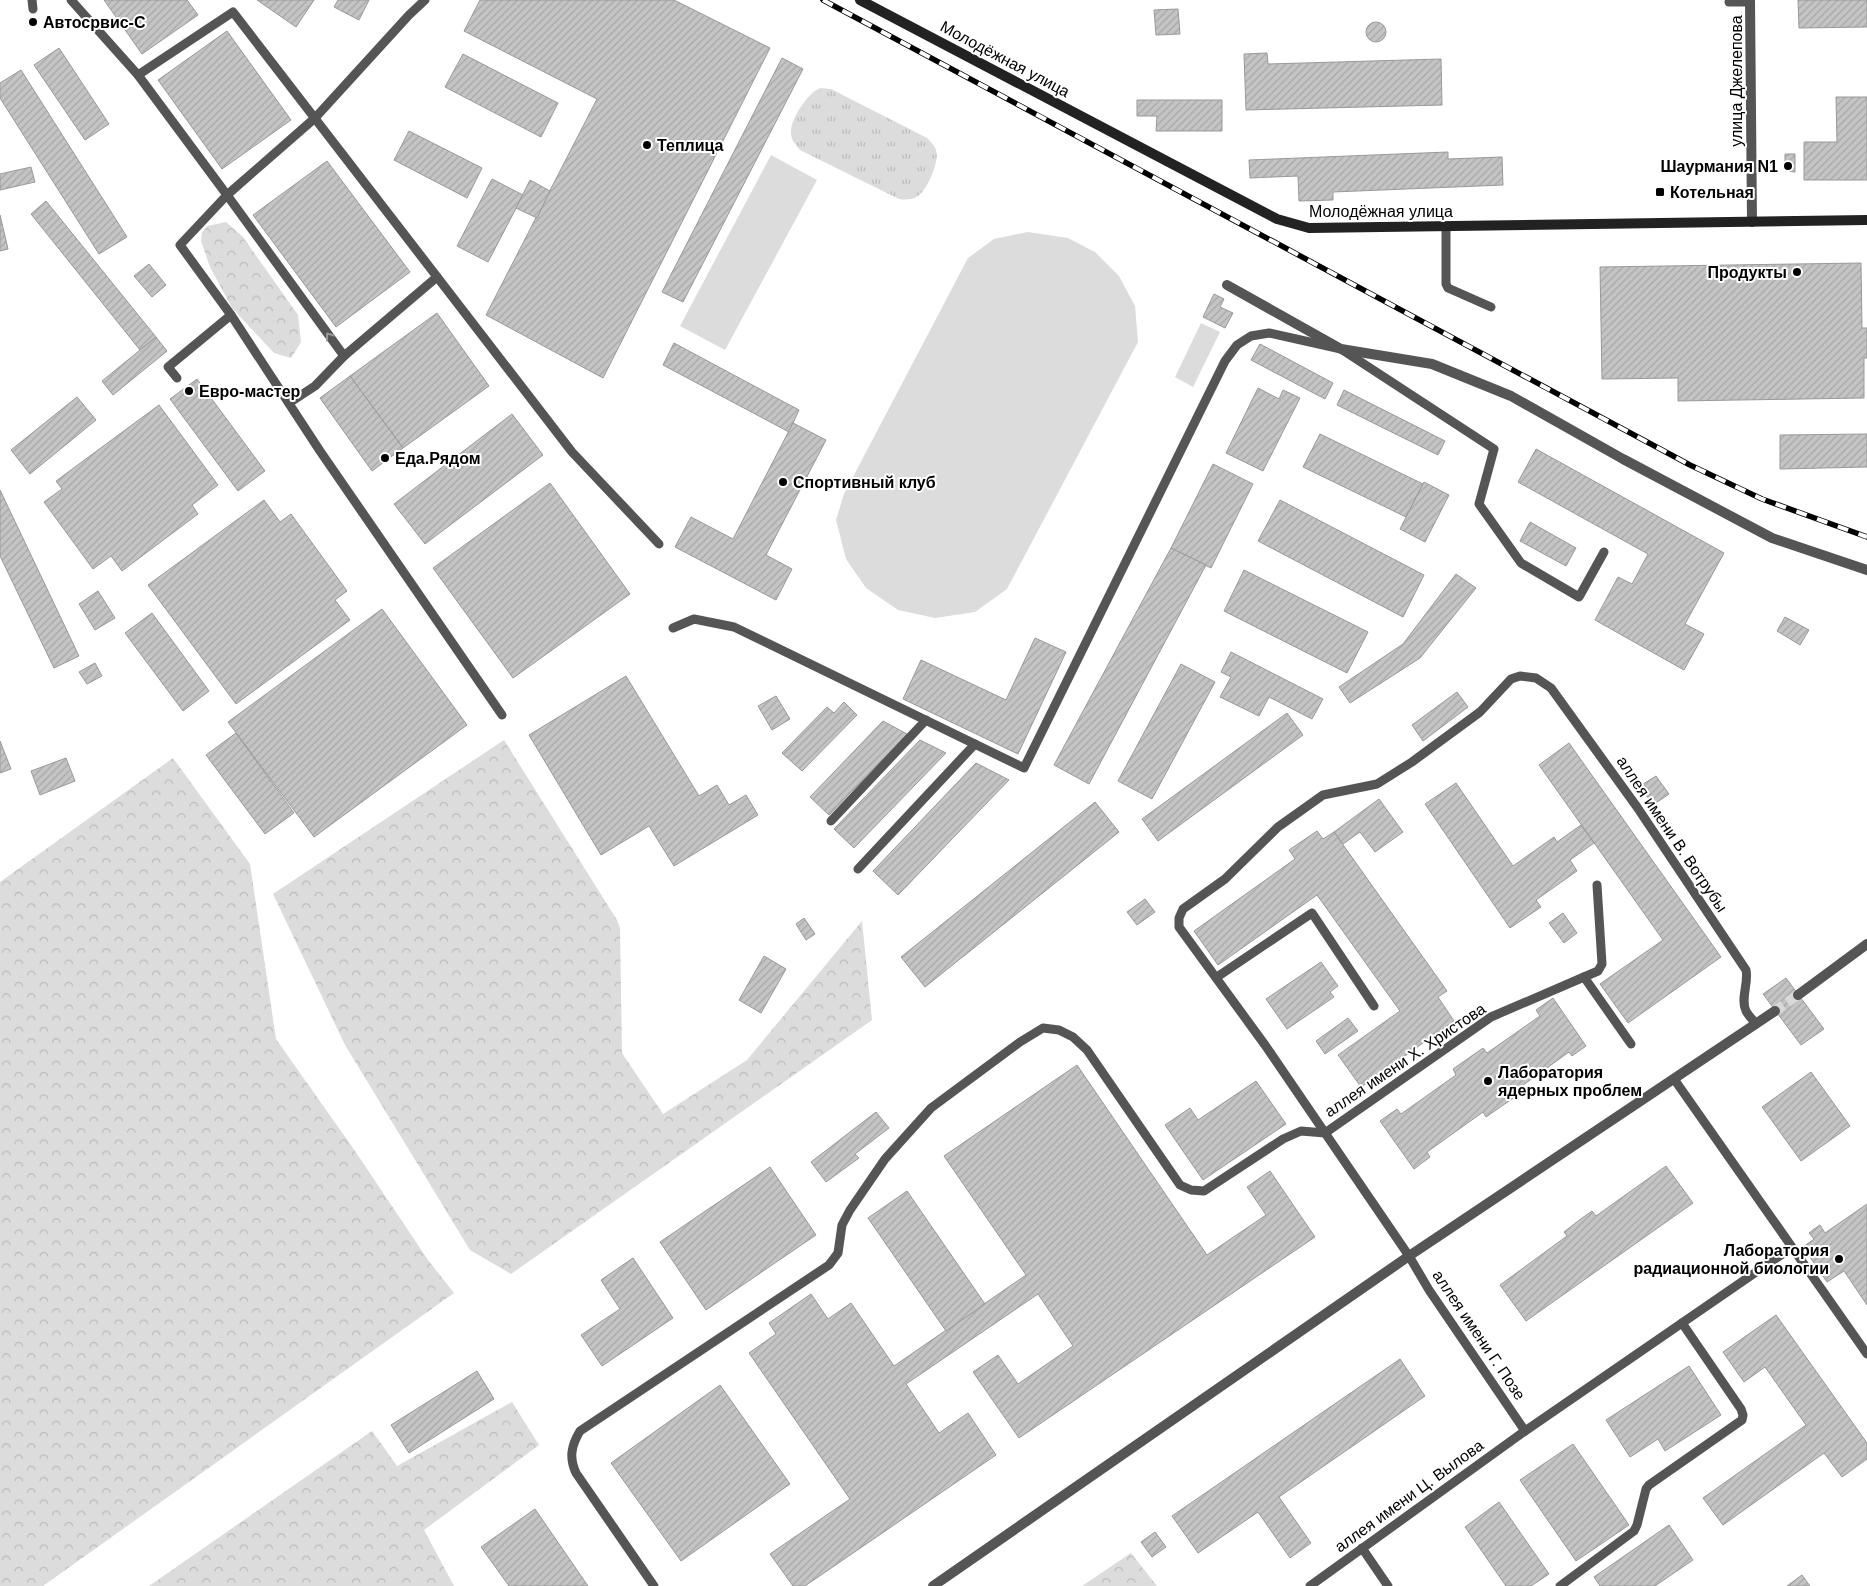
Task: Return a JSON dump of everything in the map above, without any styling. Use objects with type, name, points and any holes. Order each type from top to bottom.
[{"type":"main road","name":"Молодёжная улица","points":[[860,0],[1277,219],[1309,228],[1867,220]]},
{"type":"street","name":"улица Джелепова","points":[[1750,1],[1752,222]]},
{"type":"street","points":[[1227,285],[1341,349],[1432,364],[1511,396],[1623,459],[1772,538],[1867,570]]},
{"type":"street","points":[[1798,995],[1867,944]]},
{"type":"street","points":[[934,1586],[1409,1256],[1775,1010]]},
{"type":"lane","points":[[71,0],[138,76],[227,194],[344,356]]},
{"type":"lane","points":[[425,0],[315,118],[227,194],[180,245],[231,315],[320,451],[502,715]]},
{"type":"lane","points":[[1729,2],[1750,1]]},
{"type":"lane","points":[[138,76],[234,12],[572,452],[659,544]]},
{"type":"lane","points":[[1446,226],[1446,284],[1448,288],[1491,307]]},
{"type":"lane","points":[[289,403],[315,386],[344,356],[437,277]]},
{"type":"lane","points":[[177,378],[168,367],[231,315]]},
{"type":"lane","points":[[673,628],[694,618],[734,627],[1024,768],[1225,361],[1237,345],[1251,336],[1269,333],[1341,349],[1494,449],[1479,504],[1521,563],[1580,597],[1604,552]]},
{"type":"lane","name":"аллея имени В. Вотрубы","points":[[1217,978],[1179,927],[1179,918],[1183,909],[1225,879],[1278,827],[1323,795],[1377,784],[1412,762],[1480,712],[1511,679],[1520,676],[1536,678],[1551,688],[1636,806],[1748,976],[1744,1004],[1756,1024]]},
{"type":"lane","points":[[831,821],[926,720]]},
{"type":"lane","points":[[858,869],[975,744]]},
{"type":"lane","name":"аллея имени Х. Христова","points":[[1325,1133],[1491,1017],[1598,971],[1602,964],[1597,885]]},
{"type":"lane","points":[[1217,978],[1312,913],[1374,1006]]},
{"type":"lane","points":[[1584,977],[1631,1044]]},
{"type":"lane","name":"аллея имени Г. Позе","points":[[1217,978],[1409,1256],[1429,1290],[1525,1431]]},
{"type":"lane","points":[[654,1586],[571,1463],[575,1440],[580,1431],[829,1265],[838,1253],[842,1225],[885,1159],[931,1108],[1020,1042],[1043,1028],[1059,1030],[1073,1037],[1087,1050],[1180,1185],[1191,1190],[1204,1191],[1283,1139],[1301,1131],[1325,1133]]},
{"type":"lane","points":[[1674,1079],[1867,1354]]},
{"type":"lane","name":"аллея имени Ц. Вылова","points":[[1310,1586],[1525,1431],[1791,1248]]},
{"type":"lane","points":[[1560,1586],[1634,1531],[1646,1489],[1649,1485],[1742,1420],[1741,1409],[1682,1323]]},
{"type":"lane","points":[[1362,1548],[1388,1586]]},
{"type":"green space","points":[[820,88],[831,89],[927,138],[934,145],[937,155],[936,161],[932,175],[922,193],[911,199],[899,199],[800,150],[791,136],[791,127],[805,101]]},
{"type":"green space","points":[[771,155],[817,180],[725,350],[680,326]]},
{"type":"green space","points":[[226,222],[243,237],[298,315],[301,342],[291,358],[274,353],[232,308],[210,267],[201,241],[202,233],[207,226]]},
{"type":"green space","points":[[1028,232],[1068,238],[1095,252],[1119,276],[1135,306],[1138,342],[1007,589],[975,612],[935,618],[898,610],[866,588],[846,559],[836,520],[844,494],[968,258],[994,239]]},
{"type":"green space","points":[[1201,323],[1220,332],[1193,387],[1175,377]]},
{"type":"green space","points":[[504,740],[617,920],[620,928],[622,1053],[663,1114],[747,1060],[862,921],[872,1020],[511,1274],[470,1250],[345,1045],[273,894]]},
{"type":"green space","points":[[173,758],[250,864],[276,1039],[355,1151],[428,1260],[454,1293],[43,1586],[0,1586],[0,882]]},
{"type":"green space","points":[[512,1402],[539,1445],[424,1530],[454,1586],[149,1586],[372,1431],[397,1466]]},
{"type":"green space","points":[[1131,1553],[1157,1586],[1082,1586]]},
{"type":"building","points":[[104,0],[187,0],[198,15],[142,54]]},
{"type":"building","points":[[257,0],[314,0],[296,27]]},
{"type":"building","points":[[338,0],[369,0],[359,20],[334,7]]},
{"type":"building","name":"Теплица","points":[[480,0],[674,0],[770,48],[603,378],[486,315],[597,99],[464,31]]},
{"type":"building","points":[[1798,0],[1867,0],[1867,27],[1799,28]]},
{"type":"building","points":[[1178,9],[1180,34],[1156,35],[1154,10]]},
{"type":"building","points":[[1376,22],[1383,25],[1386,32],[1383,39],[1376,42],[1369,39],[1366,32],[1369,25]]},
{"type":"building","points":[[227,31],[291,120],[222,169],[158,80]]},
{"type":"building","points":[[59,48],[109,124],[85,140],[34,65]]},
{"type":"building","points":[[1267,53],[1268,64],[1441,59],[1442,105],[1246,110],[1244,54]]},
{"type":"building","points":[[463,54],[558,103],[541,137],[445,87]]},
{"type":"building","points":[[782,58],[803,69],[683,302],[662,292]]},
{"type":"building","points":[[21,70],[127,237],[99,254],[0,98],[0,83]]},
{"type":"building","points":[[1836,97],[1867,97],[1867,180],[1804,180],[1804,142],[1837,142]]},
{"type":"building","points":[[1137,100],[1222,100],[1222,131],[1156,131],[1157,116],[1137,116]]},
{"type":"building","points":[[409,131],[482,168],[467,198],[394,160]]},
{"type":"building","points":[[1448,152],[1448,159],[1502,157],[1503,185],[1333,192],[1333,200],[1299,201],[1298,176],[1250,178],[1249,160]]},
{"type":"building","points":[[1785,154],[1795,154],[1795,172],[1785,171]]},
{"type":"building","points":[[327,161],[410,272],[336,327],[253,215]]},
{"type":"building","points":[[31,167],[35,182],[0,190],[0,174]]},
{"type":"building","points":[[492,179],[523,195],[488,262],[457,246]]},
{"type":"building","points":[[530,180],[550,191],[537,218],[516,208]]},
{"type":"building","points":[[46,201],[156,337],[140,350],[31,214]]},
{"type":"building","points":[[0,215],[8,249],[0,251]]},
{"type":"building","points":[[1861,263],[1862,328],[1867,328],[1867,358],[1864,358],[1864,398],[1678,401],[1678,378],[1602,379],[1600,267]]},
{"type":"building","points":[[149,264],[166,285],[152,297],[134,276]]},
{"type":"building","points":[[1214,294],[1224,299],[1220,307],[1233,313],[1225,328],[1203,317]]},
{"type":"building","points":[[437,313],[489,386],[403,448],[350,376]]},
{"type":"building","points":[[156,337],[167,351],[113,395],[102,381]]},
{"type":"building","points":[[674,343],[799,410],[789,432],[663,365]]},
{"type":"building","points":[[1260,344],[1333,383],[1325,399],[1251,360]]},
{"type":"building","points":[[350,376],[403,448],[372,471],[320,398]]},
{"type":"building","points":[[197,379],[265,471],[238,491],[170,399]]},
{"type":"building","points":[[1258,388],[1279,399],[1283,390],[1300,398],[1263,471],[1226,453]]},
{"type":"building","points":[[1344,390],[1445,441],[1438,455],[1337,405]]},
{"type":"building","points":[[77,397],[96,420],[30,474],[11,450]]},
{"type":"building","points":[[159,405],[218,485],[192,505],[198,514],[122,571],[111,556],[93,569],[44,502],[62,489],[56,481]]},
{"type":"building","points":[[512,414],[543,455],[425,544],[394,504]]},
{"type":"building","name":"Спортивный клуб","points":[[793,423],[826,440],[766,555],[792,569],[776,600],[675,547],[691,517],[733,539]]},
{"type":"building","points":[[1320,434],[1423,484],[1406,517],[1303,467]]},
{"type":"building","points":[[1867,434],[1867,467],[1780,469],[1780,435]]},
{"type":"building","points":[[1536,449],[1724,553],[1685,624],[1704,634],[1684,670],[1595,620],[1618,577],[1632,584],[1648,554],[1518,482]]},
{"type":"building","points":[[1213,464],[1253,484],[1211,568],[1171,548]]},
{"type":"building","points":[[1424,482],[1449,495],[1425,542],[1400,529]]},
{"type":"building","points":[[550,483],[630,594],[513,678],[433,568]]},
{"type":"building","points":[[0,490],[79,656],[54,668],[0,556]]},
{"type":"building","points":[[264,500],[280,522],[291,514],[347,591],[335,600],[350,620],[236,704],[148,585]]},
{"type":"building","points":[[1280,500],[1424,575],[1403,617],[1258,541]]},
{"type":"building","points":[[1530,522],[1576,548],[1566,566],[1520,541]]},
{"type":"building","points":[[1171,548],[1206,565],[1089,784],[1054,765]]},
{"type":"building","points":[[1244,570],[1368,632],[1347,673],[1224,611]]},
{"type":"building","points":[[1456,574],[1476,588],[1420,658],[1350,703],[1339,687],[1403,644]]},
{"type":"building","points":[[98,591],[115,618],[95,630],[79,604]]},
{"type":"building","points":[[382,609],[467,725],[314,837],[228,722]]},
{"type":"building","points":[[152,613],[209,691],[183,711],[125,633]]},
{"type":"building","points":[[1785,617],[1809,630],[1800,645],[1777,631]]},
{"type":"building","points":[[1035,638],[1066,652],[1018,754],[903,699],[921,660],[1006,700]]},
{"type":"building","points":[[1231,652],[1323,699],[1312,719],[1269,697],[1259,716],[1220,697],[1231,677],[1221,672]]},
{"type":"building","points":[[95,663],[102,676],[87,684],[79,672]]},
{"type":"building","points":[[1181,664],[1215,682],[1152,799],[1118,781]]},
{"type":"building","points":[[626,676],[699,796],[717,785],[729,805],[746,795],[758,815],[674,866],[649,826],[601,855],[529,735]]},
{"type":"building","points":[[1457,692],[1468,707],[1423,741],[1412,725]]},
{"type":"building","points":[[776,696],[790,719],[772,730],[758,706]]},
{"type":"building","points":[[844,702],[857,715],[802,771],[782,753],[827,707],[834,713]]},
{"type":"building","points":[[1287,713],[1303,735],[1158,841],[1142,819]]},
{"type":"building","points":[[883,721],[907,734],[829,815],[810,797]]},
{"type":"building","points":[[236,733],[294,813],[265,834],[206,755]]},
{"type":"building","points":[[920,740],[946,753],[854,848],[834,829]]},
{"type":"building","points":[[0,741],[11,769],[0,773]]},
{"type":"building","points":[[1569,743],[1721,957],[1628,1023],[1600,984],[1663,940],[1539,765]]},
{"type":"building","points":[[66,758],[75,781],[40,795],[31,771]]},
{"type":"building","points":[[976,763],[1009,780],[898,895],[873,871]]},
{"type":"building","points":[[1656,776],[1669,794],[1653,805],[1640,786]]},
{"type":"building","points":[[1456,783],[1513,866],[1554,837],[1557,842],[1581,825],[1594,843],[1570,860],[1577,871],[1536,900],[1541,907],[1510,928],[1425,804]]},
{"type":"building","points":[[1379,799],[1403,832],[1375,852],[1360,832],[1343,844],[1334,832]]},
{"type":"building","points":[[1095,802],[1119,832],[925,987],[901,957]]},
{"type":"building","points":[[1317,831],[1323,839],[1334,832],[1447,991],[1438,997],[1454,1021],[1361,1087],[1338,1055],[1400,1011],[1317,895],[1218,965],[1194,931],[1295,859],[1289,850]]},
{"type":"building","points":[[1145,899],[1155,912],[1137,925],[1127,912]]},
{"type":"building","points":[[1563,913],[1577,933],[1564,943],[1549,923]]},
{"type":"building","points":[[804,918],[815,934],[806,940],[796,924]]},
{"type":"building","points":[[764,956],[786,969],[761,1013],[739,1000]]},
{"type":"building","points":[[1321,962],[1338,986],[1330,992],[1334,997],[1287,1029],[1266,999]]},
{"type":"building","points":[[1786,978],[1824,1029],[1801,1045],[1763,994]]},
{"type":"building","name":"Лаборатория ядерных проблем","points":[[1553,998],[1586,1046],[1572,1056],[1569,1052],[1519,1088],[1522,1092],[1486,1117],[1483,1112],[1427,1152],[1430,1157],[1414,1169],[1380,1121],[1397,1109],[1401,1114],[1456,1075],[1453,1069],[1483,1048],[1487,1053],[1540,1016],[1536,1010]]},
{"type":"building","points":[[1348,1018],[1358,1031],[1325,1054],[1316,1041]]},
{"type":"building","points":[[1077,1065],[1207,1255],[1266,1215],[1247,1187],[1270,1171],[1315,1237],[1019,1438],[973,1372],[998,1355],[1018,1384],[1073,1346],[1038,1294],[906,1384],[939,1433],[968,1413],[996,1455],[805,1586],[793,1586],[770,1554],[850,1499],[749,1353],[776,1334],[769,1323],[811,1294],[828,1319],[851,1303],[894,1366],[1026,1275],[944,1156]]},
{"type":"building","points":[[1811,1072],[1850,1126],[1801,1161],[1762,1107]]},
{"type":"building","points":[[1256,1081],[1286,1124],[1203,1180],[1165,1125],[1190,1108],[1198,1120]]},
{"type":"building","points":[[876,1112],[889,1128],[855,1154],[859,1158],[826,1182],[811,1162]]},
{"type":"building","points":[[1666,1166],[1693,1203],[1526,1321],[1500,1285],[1567,1236],[1564,1232],[1578,1221],[1592,1211],[1596,1216]]},
{"type":"building","points":[[770,1167],[816,1235],[706,1310],[660,1242]]},
{"type":"building","points":[[907,1191],[985,1304],[946,1331],[868,1218]]},
{"type":"building","name":"Лаборатория радиационной биологии","points":[[1867,1204],[1867,1305],[1844,1271],[1827,1282],[1803,1247],[1814,1239],[1809,1233],[1814,1229],[1820,1225],[1825,1233]]},
{"type":"building","points":[[633,1258],[673,1318],[602,1366],[581,1335],[620,1309],[601,1280]]},
{"type":"building","points":[[1776,1315],[1867,1443],[1867,1459],[1842,1477],[1824,1453],[1723,1525],[1703,1498],[1806,1425],[1765,1367],[1744,1382],[1723,1352]]},
{"type":"building","points":[[1400,1359],[1425,1396],[1279,1497],[1311,1543],[1290,1558],[1258,1512],[1198,1553],[1172,1516]]},
{"type":"building","points":[[1689,1366],[1721,1415],[1665,1451],[1658,1439],[1630,1457],[1606,1420]]},
{"type":"building","points":[[477,1371],[494,1399],[409,1453],[391,1425]]},
{"type":"building","points":[[720,1385],[790,1484],[681,1561],[611,1463]]},
{"type":"building","points":[[1573,1444],[1629,1525],[1576,1561],[1520,1480]]},
{"type":"building","points":[[1499,1502],[1549,1574],[1531,1586],[1506,1586],[1465,1527]]},
{"type":"building","points":[[535,1509],[588,1586],[509,1586],[481,1547]]},
{"type":"building","points":[[1669,1525],[1693,1560],[1655,1586],[1600,1586],[1594,1577]]},
{"type":"building","points":[[1155,1532],[1166,1547],[1152,1557],[1141,1542]]},
{"type":"building","points":[[1802,1575],[1810,1586],[1787,1586]]},
{"type":"tunnel","points":[[1775,1011],[1798,995]]},
{"type":"railway","points":[[823,0],[1690,465],[1762,499],[1867,537]]},
{"type":"place","name":"Автосрвис-С","points":[[33,22]]},
{"type":"place","name":"Теплица","points":[[647,145]]},
{"type":"place","name":"Шаурмания N1","points":[[1788,166]]},
{"type":"place","name":"Котельная","points":[[1660,192]]},
{"type":"place","name":"Продукты","points":[[1797,272]]},
{"type":"place","name":"Евро-мастер","points":[[189,391]]},
{"type":"place","name":"Еда.Рядом","points":[[385,458]]},
{"type":"place","name":"Спортивный клуб","points":[[783,482]]},
{"type":"place","name":"Лаборатория ядерных проблем","points":[[1488,1081]]},
{"type":"place","name":"Лаборатория радиационной биологии","points":[[1839,1259]]}]
